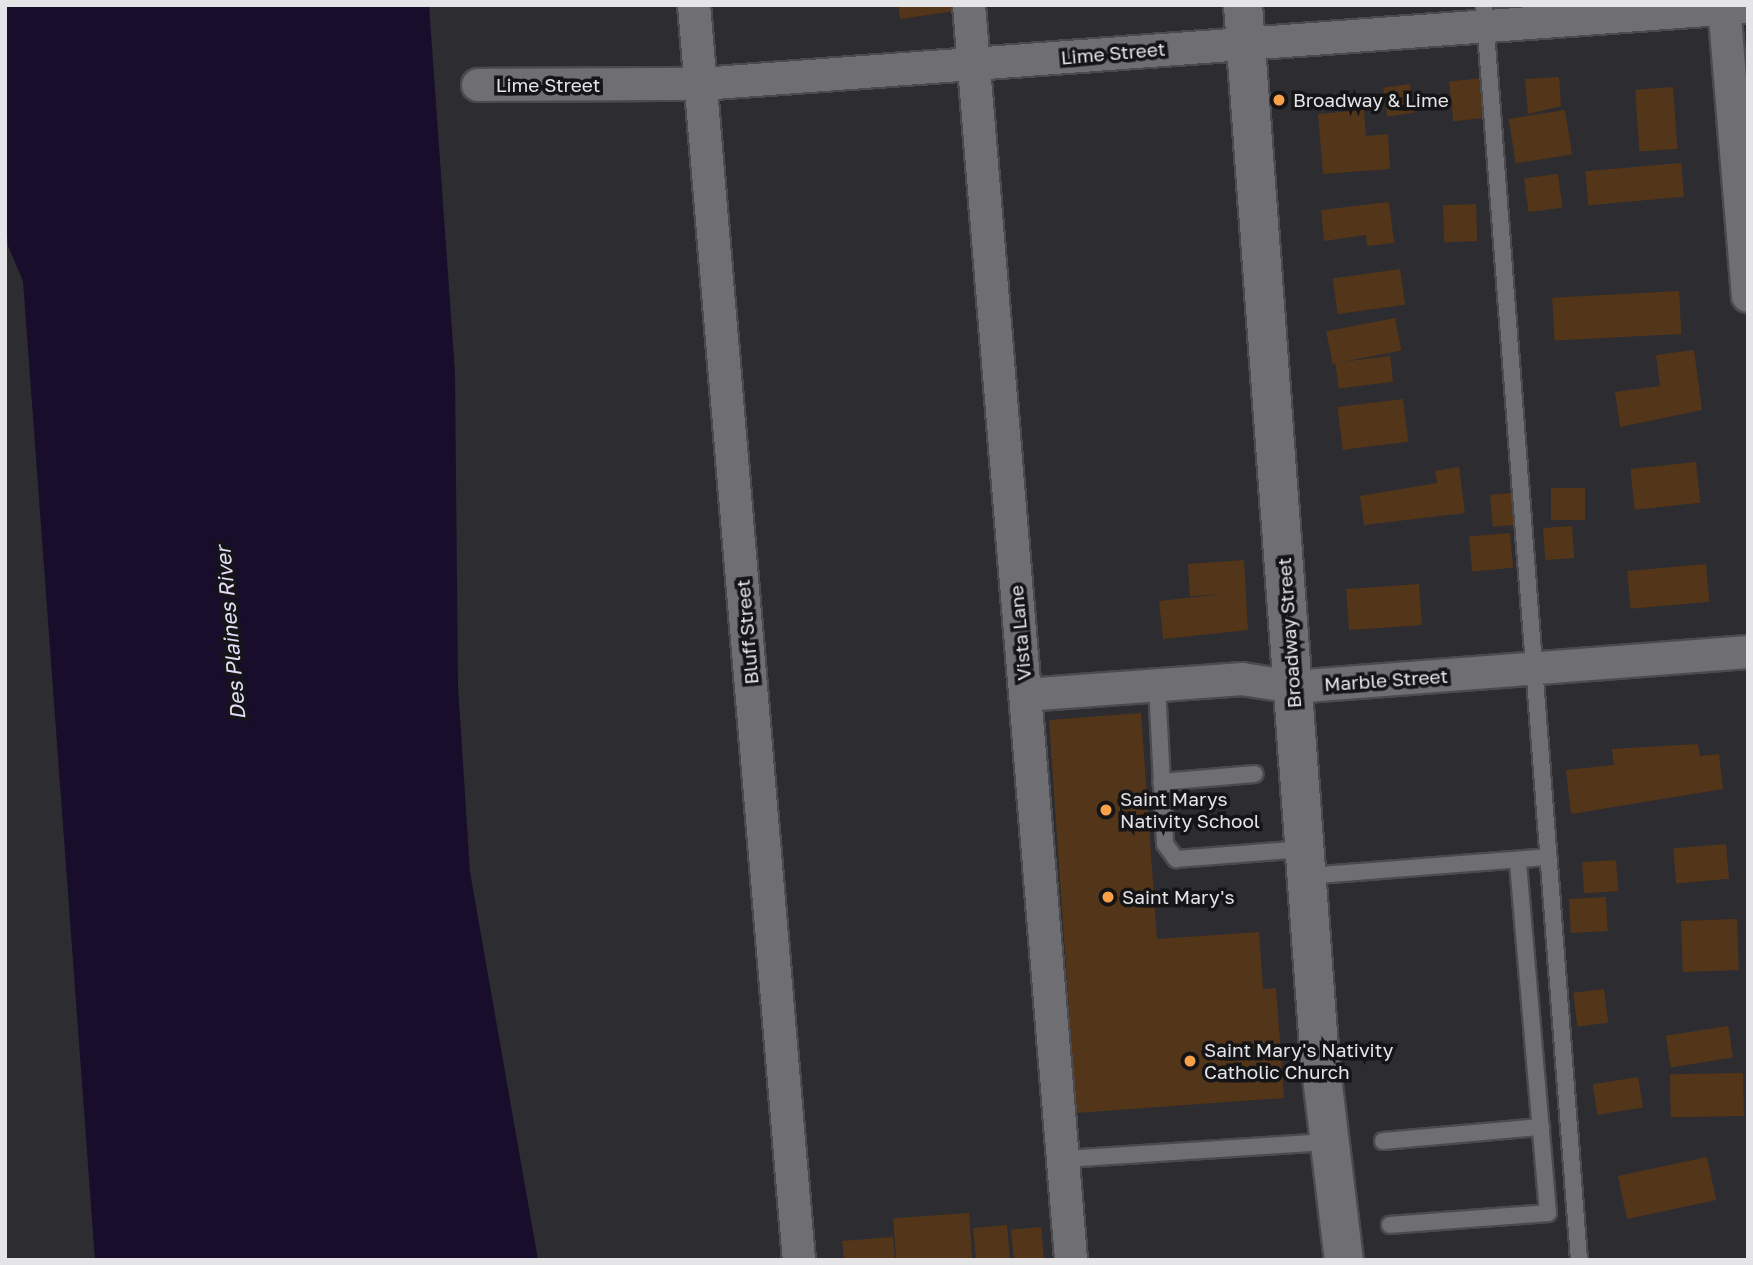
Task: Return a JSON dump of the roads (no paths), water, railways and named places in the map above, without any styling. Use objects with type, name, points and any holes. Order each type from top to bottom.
[{"type":"street","name":"Bluff Street","points":[[694,5],[799,1260]]},
{"type":"street","name":"Vista Lane","points":[[969,5],[1065,1159],[1071,1260]]},
{"type":"street","name":"Lime Street","points":[[478,85],[701,84],[973,66],[1245,23],[1732,7]]},
{"type":"street","points":[[1732,7],[1748,296]]},
{"type":"street","name":"Broadway Street","points":[[1245,23],[1305,863],[1329,1142],[1344,1260]]},
{"type":"street","name":"Marble Street","points":[[1026,695],[1242,679],[1293,687],[1748,652]]},
{"type":"lane","points":[[1485,15],[1580,1260]]},
{"type":"lane","points":[[1157,685],[1165,844],[1176,859],[1305,863],[1548,858]]},
{"type":"lane","points":[[1161,782],[1255,774]]},
{"type":"lane","points":[[1390,1225],[1548,1213],[1518,860]]},
{"type":"lane","points":[[1383,1141],[1541,1127]]},
{"type":"lane","points":[[1065,1159],[1329,1142]]},
{"type":"water","name":"Des Plaines River","points":[[5,5],[429,5],[455,373],[458,686],[470,872],[538,1260],[95,1260],[23,281],[8,246],[5,213]]},
{"type":"place","name":"Broadway & Lime","points":[[1279,100]]},
{"type":"place","name":"Saint Marys Nativity School","points":[[1106,810]]},
{"type":"place","name":"Saint Mary's","points":[[1108,897]]},
{"type":"place","name":"Saint Mary's Nativity Catholic Church","points":[[1190,1061]]}]
